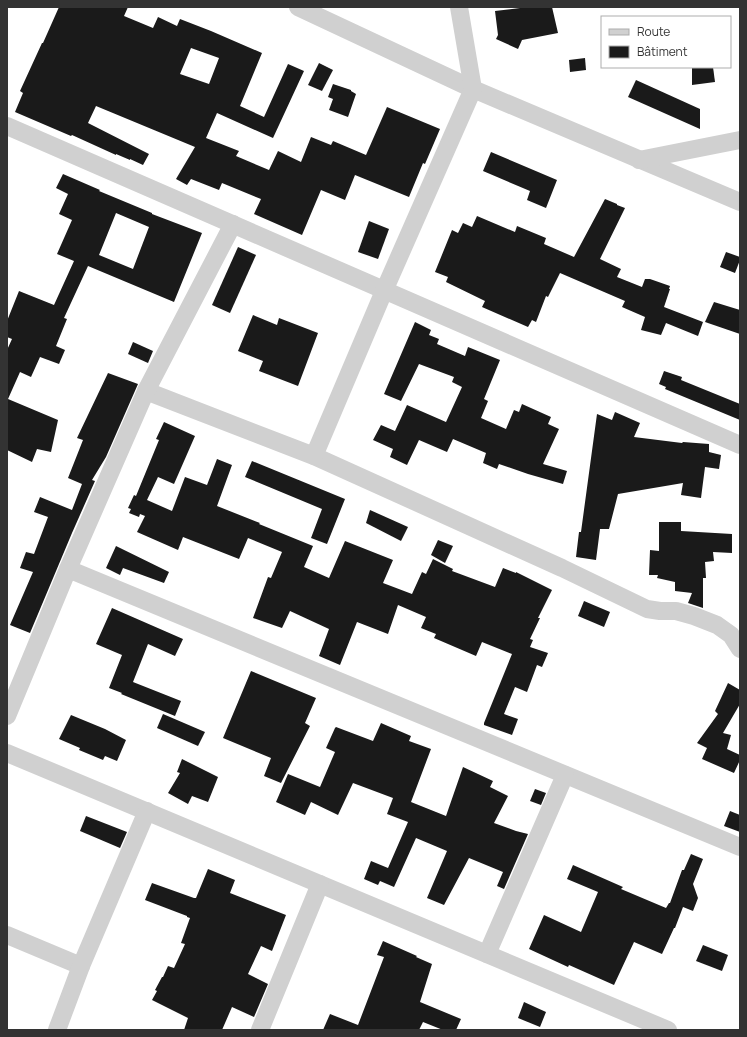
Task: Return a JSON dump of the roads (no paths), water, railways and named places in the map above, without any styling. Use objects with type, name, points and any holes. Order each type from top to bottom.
[{"type":"street","points":[[314,456],[384,291],[473,89],[459,7]]},
{"type":"street","points":[[302,8],[473,89],[740,202]]},
{"type":"street","points":[[7,126],[740,445]]},
{"type":"street","points":[[639,160],[740,140]]},
{"type":"street","points":[[7,716],[68,569],[146,391],[233,224]]},
{"type":"street","points":[[146,391],[314,456],[555,565],[646,609],[676,611],[717,625],[731,635],[740,649]]},
{"type":"street","points":[[68,569],[740,847]]},
{"type":"street","points":[[7,753],[668,1030]]},
{"type":"street","points":[[487,954],[565,775]]},
{"type":"street","points":[[56,1030],[81,966],[147,811]]},
{"type":"street","points":[[260,1030],[320,884]]},
{"type":"street","points":[[7,935],[81,966]]}]
